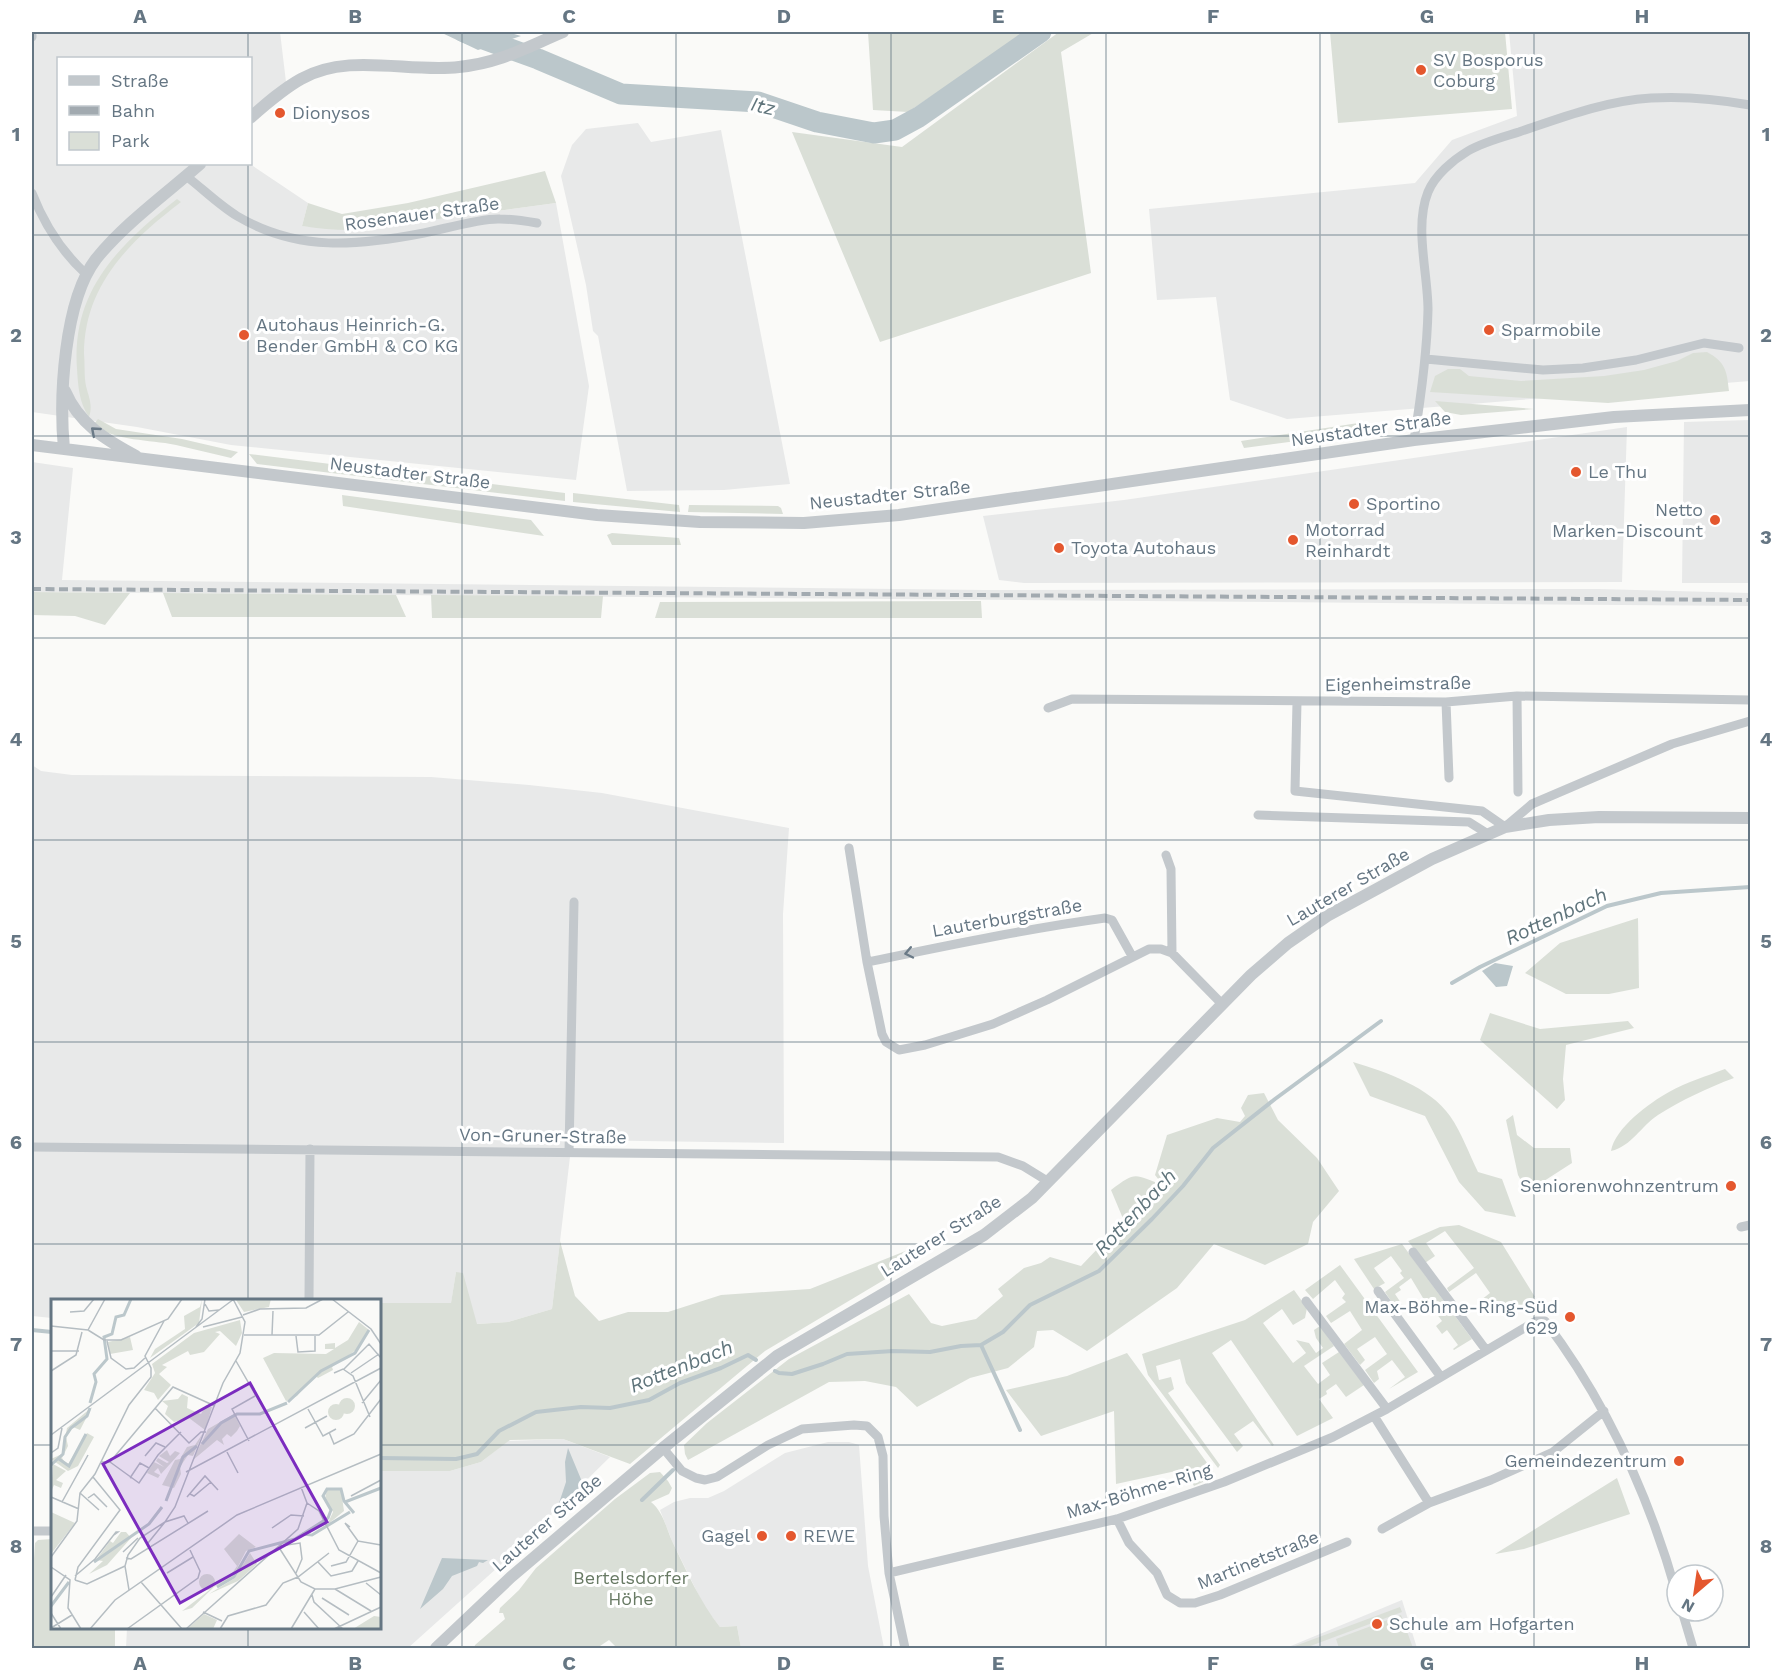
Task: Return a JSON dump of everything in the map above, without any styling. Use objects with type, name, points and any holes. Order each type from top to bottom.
[{"type":"street","points":[[32,32],[32,37]]},
{"type":"street","points":[[252,116],[303,77],[333,67],[352,65],[438,69],[487,62],[530,48],[563,32]]},
{"type":"street","points":[[1414,441],[1426,359],[1428,308],[1422,218],[1428,192],[1451,162],[1481,145],[1587,109],[1610,104],[1649,98],[1677,97],[1750,105]]},
{"type":"street","points":[[63,449],[61,426],[67,348],[77,296],[86,274],[97,258],[119,236],[199,165]]},
{"type":"street","name":"Rosenauer Straße","points":[[186,176],[235,214],[255,226],[297,240],[360,244],[498,219],[537,223]]},
{"type":"street","points":[[32,193],[49,230],[70,259],[86,274]]},
{"type":"street","points":[[1426,359],[1543,370],[1583,368],[1636,360],[1704,343],[1739,348]]},
{"type":"street","points":[[64,387],[72,406],[93,430],[142,460]]},
{"type":"street","name":"Neustadter Straße","points":[[32,445],[597,515],[661,521],[792,523],[899,515],[1414,441],[1614,417],[1750,410]]},
{"type":"street","points":[[1517,696],[1518,792]]},
{"type":"street","name":"Eigenheimstraße","points":[[1048,708],[1072,699],[1446,702],[1517,696],[1750,700]]},
{"type":"street","points":[[1297,702],[1295,790],[1482,811],[1505,827],[1532,804],[1619,766],[1672,744],[1750,721]]},
{"type":"street","points":[[1446,702],[1449,778]]},
{"type":"street","name":"Lauterer Straße","points":[[1258,815],[1469,822],[1488,834]]},
{"type":"street","name":"Lauterer Straße","points":[[440,1647],[511,1577],[663,1448],[777,1356],[984,1234],[1032,1198],[1268,959],[1327,916],[1432,860],[1505,827],[1549,820],[1599,817],[1750,818]]},
{"type":"street","points":[[849,848],[867,962],[882,1034],[886,1042],[899,1050],[925,1045],[993,1024],[1149,949],[1161,949],[1172,953],[1222,1004]]},
{"type":"street","points":[[1166,855],[1171,869],[1172,953]]},
{"type":"street","points":[[569,1152],[574,902]]},
{"type":"street","name":"Lauterburgstraße","points":[[867,962],[1056,924],[1105,918],[1112,920],[1132,956]]},
{"type":"street","name":"Von-Gruner-Straße","points":[[32,1147],[1003,1158],[1023,1166],[1048,1182]]},
{"type":"street","points":[[309,1299],[310,1149]]},
{"type":"street","points":[[1413,1252],[1486,1350]]},
{"type":"street","points":[[1378,1291],[1441,1377]]},
{"type":"street","points":[[1306,1301],[1387,1409]]},
{"type":"street","name":"Max-Böhme-Ring","points":[[889,1573],[1117,1518],[1276,1462],[1333,1437],[1387,1409],[1536,1321],[1545,1321],[1566,1349],[1604,1411],[1637,1480],[1666,1563]]},
{"type":"street","points":[[1382,1529],[1429,1503],[1491,1480],[1553,1452],[1604,1411]]},
{"type":"street","points":[[1374,1416],[1429,1503]]},
{"type":"street","points":[[663,1448],[682,1471],[705,1480],[717,1477],[768,1445],[802,1429],[867,1426],[878,1437],[883,1456],[884,1516],[889,1573],[905,1648]]},
{"type":"street","name":"Martinetstraße","points":[[1117,1518],[1129,1544],[1157,1573],[1167,1595],[1180,1603],[1195,1603],[1220,1595],[1347,1542]]},
{"type":"street","points":[[32,1531],[51,1531]]},
{"type":"street","points":[[1686,1623],[1693,1648]]},
{"type":"shaded area","points":[[41,32],[280,32],[286,82],[252,109],[252,57],[57,57],[57,165],[251,165],[308,203],[302,226],[369,231],[395,225],[556,203],[589,386],[576,480],[231,445],[137,427],[32,412],[32,38]]},
{"type":"shaded area","points":[[440,32],[507,32],[521,36],[478,50]]},
{"type":"shaded area","points":[[1509,32],[1750,32],[1750,381],[1287,419],[1230,400],[1216,297],[1157,300],[1149,209],[1415,183],[1452,140],[1517,116]]},
{"type":"shaded area","points":[[638,123],[651,142],[721,130],[790,484],[724,490],[627,491],[598,336],[593,331],[586,285],[561,176],[572,145],[586,129]]},
{"type":"shaded area","points":[[1750,420],[1750,583],[1682,583],[1684,422]]},
{"type":"shaded area","points":[[1627,427],[1622,582],[1024,583],[999,580],[983,516],[1124,500]]},
{"type":"shaded area","points":[[32,462],[73,468],[62,580],[985,590],[1598,589],[1750,593],[1750,606],[32,592]]},
{"type":"shaded area","points":[[32,765],[41,771],[72,775],[431,777],[529,785],[602,793],[789,828],[783,914],[784,1143],[572,1140],[552,1309],[508,1322],[476,1324],[469,1300],[456,1272],[451,1304],[381,1303],[381,1299],[51,1299],[51,1318],[32,1316]]},
{"type":"shaded area","points":[[1495,963],[1513,966],[1507,986],[1496,987],[1482,971]]},
{"type":"shaded area","points":[[563,1439],[610,1457],[497,1568],[408,1648],[126,1648],[127,1629],[381,1629],[381,1471],[450,1471],[481,1462],[508,1441]]},
{"type":"shaded area","points":[[828,1442],[849,1442],[859,1445],[868,1566],[884,1648],[741,1648],[737,1626],[720,1627],[705,1608],[672,1541],[660,1510],[674,1502],[690,1498],[708,1498],[724,1491],[785,1453]]},
{"type":"shaded area","points":[[568,1448],[583,1484],[556,1512],[566,1482],[565,1462]]},
{"type":"shaded area","points":[[442,1558],[488,1560],[483,1563],[479,1562],[477,1566],[452,1576],[443,1589],[420,1609]]},
{"type":"shaded area","name":"Schule am Hofgarten","points":[[1402,1600],[1417,1648],[1286,1648]]},
{"type":"green space","points":[[868,32],[1027,32],[908,112],[873,110]]},
{"type":"green space","points":[[1059,32],[1095,32],[1061,52],[1091,273],[880,342],[792,132],[902,147]]},
{"type":"green space","name":"SV Bosporus Coburg","points":[[1330,32],[1505,32],[1512,109],[1338,123]]},
{"type":"green space","points":[[545,171],[556,203],[360,230],[302,226],[308,203],[342,214],[408,203]]},
{"type":"green space","points":[[177,199],[181,202],[144,232],[113,267],[92,307],[86,329],[84,354],[85,382],[91,405],[89,417],[83,406],[79,388],[77,341],[82,315],[91,292],[103,271],[136,233]]},
{"type":"green space","points":[[1707,352],[1722,364],[1729,391],[1608,403],[1430,392],[1435,376],[1448,369],[1460,369],[1469,376],[1521,381],[1604,376],[1644,370],[1677,361],[1693,353]]},
{"type":"green space","points":[[1435,401],[1534,409],[1461,415],[1445,412]]},
{"type":"green space","points":[[98,419],[116,429],[182,439],[238,452],[231,458],[176,445],[123,437],[93,425]]},
{"type":"green space","points":[[1365,422],[1373,431],[1244,448],[1241,441]]},
{"type":"green space","points":[[249,454],[565,493],[565,501],[257,464]]},
{"type":"green space","points":[[573,493],[679,505],[680,512],[573,502]]},
{"type":"green space","points":[[342,495],[531,520],[544,536],[343,506]]},
{"type":"green space","points":[[689,505],[778,506],[783,514],[688,512]]},
{"type":"green space","points":[[612,533],[679,538],[681,545],[612,545],[607,535]]},
{"type":"green space","points":[[32,592],[130,593],[105,625],[75,616],[32,615]]},
{"type":"green space","points":[[163,593],[396,595],[406,617],[172,617]]},
{"type":"green space","points":[[431,595],[603,596],[601,618],[432,618]]},
{"type":"green space","points":[[981,601],[982,618],[655,618],[660,602]]},
{"type":"green space","points":[[1638,918],[1639,988],[1609,994],[1566,994],[1525,973],[1560,943]]},
{"type":"green space","points":[[1490,1013],[1540,1029],[1628,1021],[1634,1028],[1566,1045],[1563,1079],[1565,1100],[1557,1109],[1480,1040]]},
{"type":"green space","points":[[1353,1062],[1406,1082],[1441,1106],[1458,1129],[1478,1172],[1502,1179],[1516,1217],[1485,1211],[1459,1182],[1425,1116],[1370,1096]]},
{"type":"green space","points":[[1725,1069],[1734,1078],[1667,1110],[1652,1120],[1625,1145],[1611,1151],[1614,1142],[1626,1125],[1652,1103],[1682,1085]]},
{"type":"green space","points":[[1264,1093],[1278,1120],[1317,1158],[1339,1191],[1313,1222],[1308,1244],[1265,1265],[1214,1244],[1177,1288],[1087,1351],[1053,1330],[1037,1331],[1034,1347],[1008,1368],[970,1378],[917,1407],[896,1387],[865,1381],[829,1382],[688,1460],[684,1445],[707,1423],[789,1359],[909,1294],[931,1323],[942,1326],[976,1319],[1003,1296],[998,1289],[1024,1268],[1041,1263],[1050,1257],[1081,1266],[1124,1221],[1111,1190],[1126,1179],[1136,1176],[1163,1185],[1155,1175],[1167,1135],[1217,1118],[1240,1122],[1245,1116],[1241,1108],[1248,1095]]},
{"type":"green space","points":[[1513,1115],[1517,1135],[1534,1148],[1570,1148],[1572,1163],[1527,1192],[1518,1175],[1506,1120]]},
{"type":"green space","points":[[1459,1225],[1501,1242],[1535,1297],[1505,1318],[1504,1316],[1509,1312],[1502,1303],[1497,1306],[1493,1301],[1486,1306],[1481,1300],[1490,1293],[1476,1273],[1449,1292],[1447,1288],[1474,1268],[1445,1231],[1426,1243],[1435,1256],[1425,1263],[1408,1241],[1440,1227]]},
{"type":"green space","points":[[560,1241],[575,1296],[599,1321],[628,1312],[668,1312],[721,1295],[810,1289],[908,1250],[919,1259],[765,1351],[630,1464],[563,1439],[510,1440],[481,1462],[450,1471],[381,1471],[381,1303],[451,1303],[456,1272],[463,1273],[477,1324],[508,1322],[552,1309]]},
{"type":"green space","points":[[1402,1244],[1472,1339],[1454,1350],[1458,1345],[1447,1330],[1442,1334],[1436,1326],[1442,1321],[1430,1305],[1423,1310],[1417,1303],[1423,1298],[1411,1278],[1399,1287],[1401,1290],[1395,1294],[1403,1306],[1397,1310],[1385,1292],[1404,1278],[1400,1273],[1402,1271],[1391,1256],[1374,1268],[1385,1283],[1374,1289],[1354,1259]]},
{"type":"green space","points":[[1340,1265],[1418,1372],[1389,1389],[1405,1377],[1392,1360],[1377,1371],[1379,1379],[1374,1383],[1365,1370],[1387,1354],[1375,1337],[1357,1349],[1365,1360],[1360,1365],[1344,1344],[1362,1330],[1350,1311],[1331,1323],[1326,1316],[1346,1302],[1342,1298],[1345,1294],[1335,1280],[1313,1299],[1305,1290]]},
{"type":"green space","points":[[1294,1290],[1307,1308],[1305,1318],[1293,1325],[1282,1309],[1263,1323],[1293,1363],[1306,1353],[1296,1340],[1309,1343],[1316,1353],[1323,1348],[1314,1330],[1320,1326],[1334,1346],[1304,1366],[1318,1384],[1330,1375],[1322,1363],[1339,1352],[1364,1385],[1346,1397],[1336,1384],[1326,1391],[1327,1394],[1319,1399],[1333,1418],[1297,1436],[1231,1340],[1212,1353],[1274,1445],[1272,1446],[1253,1421],[1234,1434],[1243,1446],[1237,1452],[1186,1383],[1180,1359],[1156,1366],[1159,1380],[1171,1377],[1174,1389],[1168,1393],[1220,1465],[1218,1468],[1148,1375],[1142,1354],[1245,1320]]},
{"type":"green space","points":[[1127,1353],[1213,1471],[1214,1477],[1194,1486],[1185,1469],[1116,1484],[1114,1411],[1041,1436],[1006,1390],[1067,1376]]},
{"type":"green space","name":"Bertelsdorfer Höhe","points":[[660,1472],[672,1488],[669,1494],[651,1502],[662,1516],[683,1565],[706,1607],[720,1627],[737,1626],[741,1648],[617,1648],[609,1640],[597,1648],[474,1648],[505,1619],[503,1613],[499,1613],[500,1608],[519,1590],[536,1568],[615,1499],[650,1473]]},
{"type":"green space","points":[[1617,1478],[1630,1514],[1524,1549],[1495,1554]]},
{"type":"green space","points":[[51,1539],[51,1629],[115,1629],[115,1648],[32,1648],[32,1589],[35,1543],[38,1540]]},
{"type":"green space","points":[[1400,1607],[1402,1612],[1305,1648],[1295,1646]]},
{"type":"green space","points":[[1401,1615],[1413,1648],[1339,1648],[1336,1639]]},
{"type":"waterway","name":"Itz","points":[[464,32],[538,59],[621,94],[758,102],[817,122],[874,133],[895,130],[919,117],[1041,32]]},
{"type":"waterway","name":"Rottenbach","points":[[1452,983],[1480,967],[1607,906],[1661,893],[1750,887]]},
{"type":"waterway","name":"Rottenbach","points":[[775,1371],[792,1374],[847,1354],[893,1351],[930,1352],[981,1345],[1003,1332],[1030,1305],[1099,1271],[1183,1186],[1213,1148],[1381,1021]]},
{"type":"waterway","name":"Rottenbach","points":[[32,1330],[51,1332]]},
{"type":"waterway","points":[[981,1345],[1020,1430]]},
{"type":"waterway","name":"Rottenbach","points":[[381,1458],[456,1459],[477,1454],[499,1431],[536,1412],[581,1407],[610,1408],[649,1400],[680,1383],[748,1355],[756,1360]]},
{"type":"waterway","name":"Rottenbach","points":[[642,1500],[673,1470]]},
{"type":"railway","points":[[32,589],[1750,600]]},
{"type":"place","name":"SV Bosporus Coburg","points":[[1421,70]]},
{"type":"place","name":"Dionysos","points":[[280,113]]},
{"type":"place","name":"Sparmobile","points":[[1489,330]]},
{"type":"place","name":"Autohaus Heinrich-G. Bender GmbH & CO KG","points":[[244,335]]},
{"type":"place","name":"Le Thu","points":[[1576,472]]},
{"type":"place","name":"Sportino","points":[[1354,504]]},
{"type":"place","name":"Netto Marken-Discount","points":[[1715,520]]},
{"type":"place","name":"Motorrad Reinhardt","points":[[1293,540]]},
{"type":"place","name":"Toyota Autohaus","points":[[1059,548]]},
{"type":"place","name":"Seniorenwohnzentrum","points":[[1731,1186]]},
{"type":"place","name":"Max-Böhme-Ring-Süd 629","points":[[1570,1317]]},
{"type":"place","name":"Gemeindezentrum","points":[[1679,1461]]},
{"type":"place","name":"Gagel","points":[[762,1536]]},
{"type":"place","name":"REWE","points":[[791,1536]]},
{"type":"place","name":"Schule am Hofgarten","points":[[1377,1624]]}]
